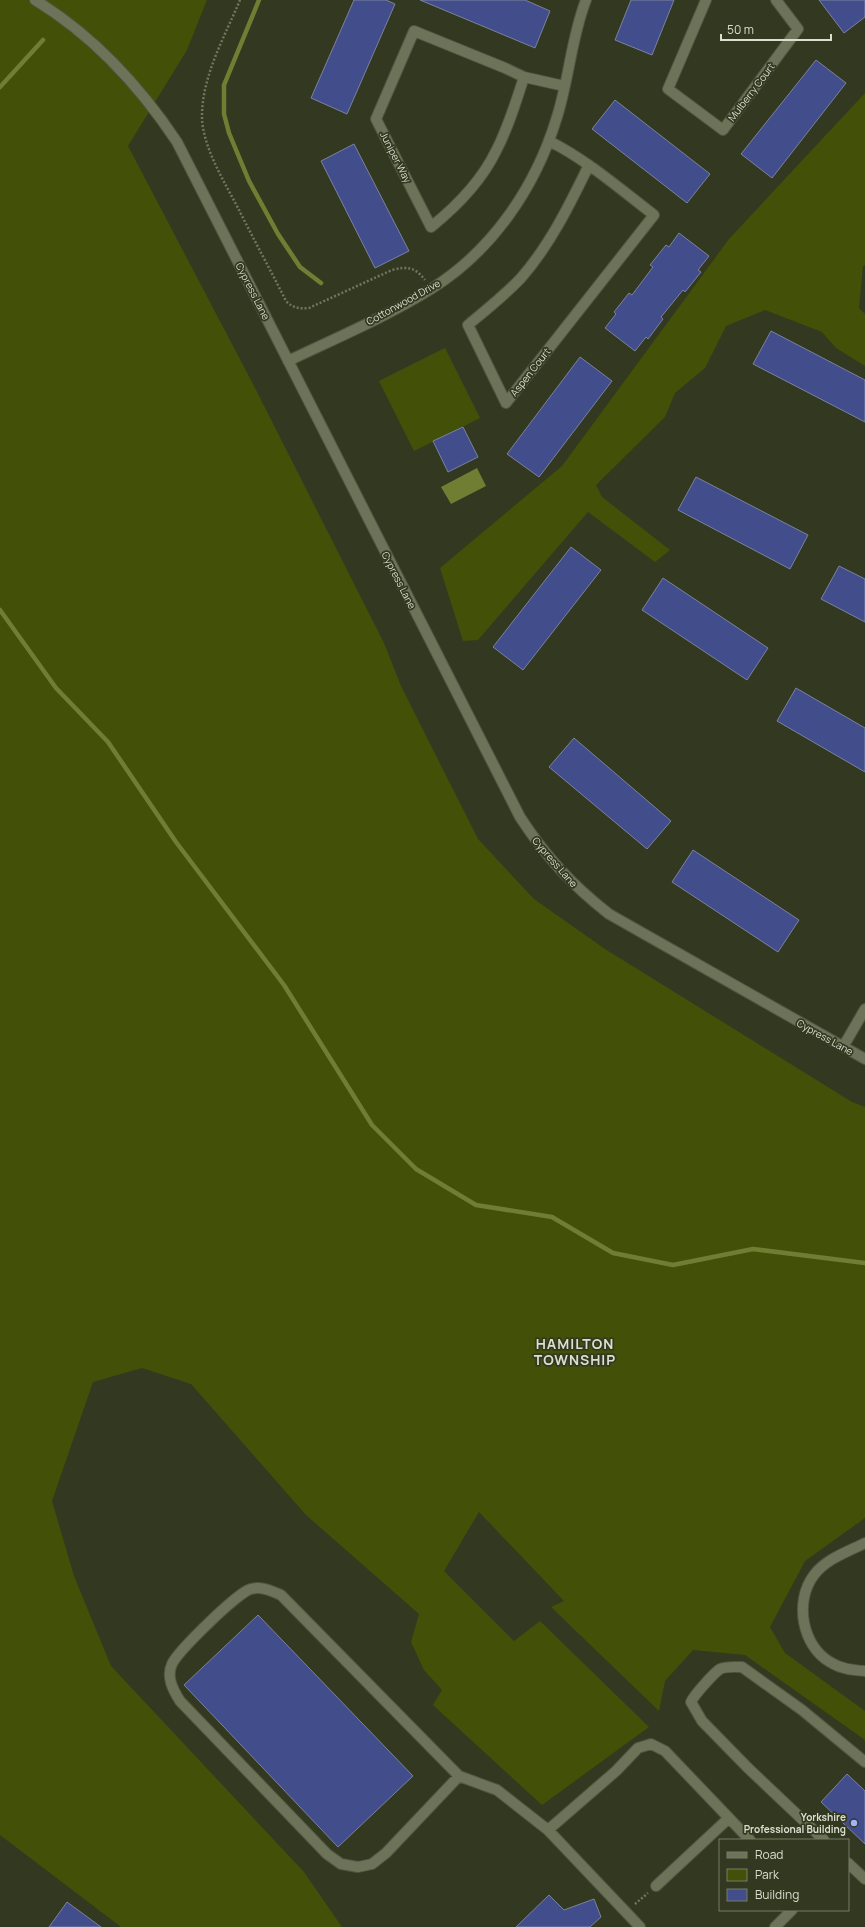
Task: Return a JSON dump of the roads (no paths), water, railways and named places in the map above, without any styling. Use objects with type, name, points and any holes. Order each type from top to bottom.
[{"type":"street","name":"Cypress Lane","points":[[35,0],[59,14],[109,57],[139,89],[177,142],[520,817],[543,850],[580,891],[609,914],[865,1059]]},
{"type":"street","name":"Cottonwood Drive","points":[[288,361],[388,312],[431,289],[459,268],[485,244],[506,221],[522,196],[549,140],[557,119],[579,18],[586,0]]},
{"type":"street","name":"Mulberry Court","points":[[706,0],[668,89],[723,130],[798,29],[776,0]]},
{"type":"street","name":"Juniper Way","points":[[524,77],[507,126],[496,152],[469,192],[453,209],[431,227],[376,119],[414,31],[524,77],[564,86]]},
{"type":"street","name":"Aspen Court","points":[[549,140],[572,152],[589,165],[654,215],[506,403],[468,325],[520,278],[536,258],[571,202],[589,165]]},
{"type":"street","points":[[843,1047],[865,1009]]},
{"type":"street","points":[[865,1543],[828,1562],[813,1576],[806,1588],[803,1616],[805,1629],[816,1651],[829,1662],[844,1669],[865,1671]]},
{"type":"street","points":[[459,1776],[386,1853],[372,1864],[358,1867],[341,1864],[327,1854],[180,1701],[173,1691],[170,1677],[172,1664],[180,1653],[238,1595],[251,1589],[265,1589],[280,1595],[459,1776],[497,1790],[548,1830],[640,1927]]},
{"type":"street","points":[[823,1839],[748,1768],[702,1721],[691,1702],[694,1696],[720,1669],[742,1667],[760,1682],[802,1710],[865,1762]]},
{"type":"street","points":[[548,1830],[616,1771],[638,1748],[651,1744],[665,1751],[749,1839]]},
{"type":"street","points":[[656,1886],[729,1818]]},
{"type":"street","points":[[849,1864],[865,1879]]},
{"type":"street","points":[[775,1927],[791,1911]]},
{"type":"waterway","points":[[259,0],[224,85],[224,114],[229,133],[249,181],[278,234],[300,267],[321,283]]},
{"type":"waterway","points":[[0,87],[43,40]]},
{"type":"waterway","points":[[0,610],[56,688],[108,742],[176,842],[284,985],[372,1125],[416,1169],[476,1205],[552,1217],[613,1253],[673,1265],[753,1249],[865,1263]]},
{"type":"place","name":"Yorkshire Professional Building","points":[[854,1823]]},
{"type":"district","name":"HAMILTON TOWNSHIP","points":[[575,1352]]}]
